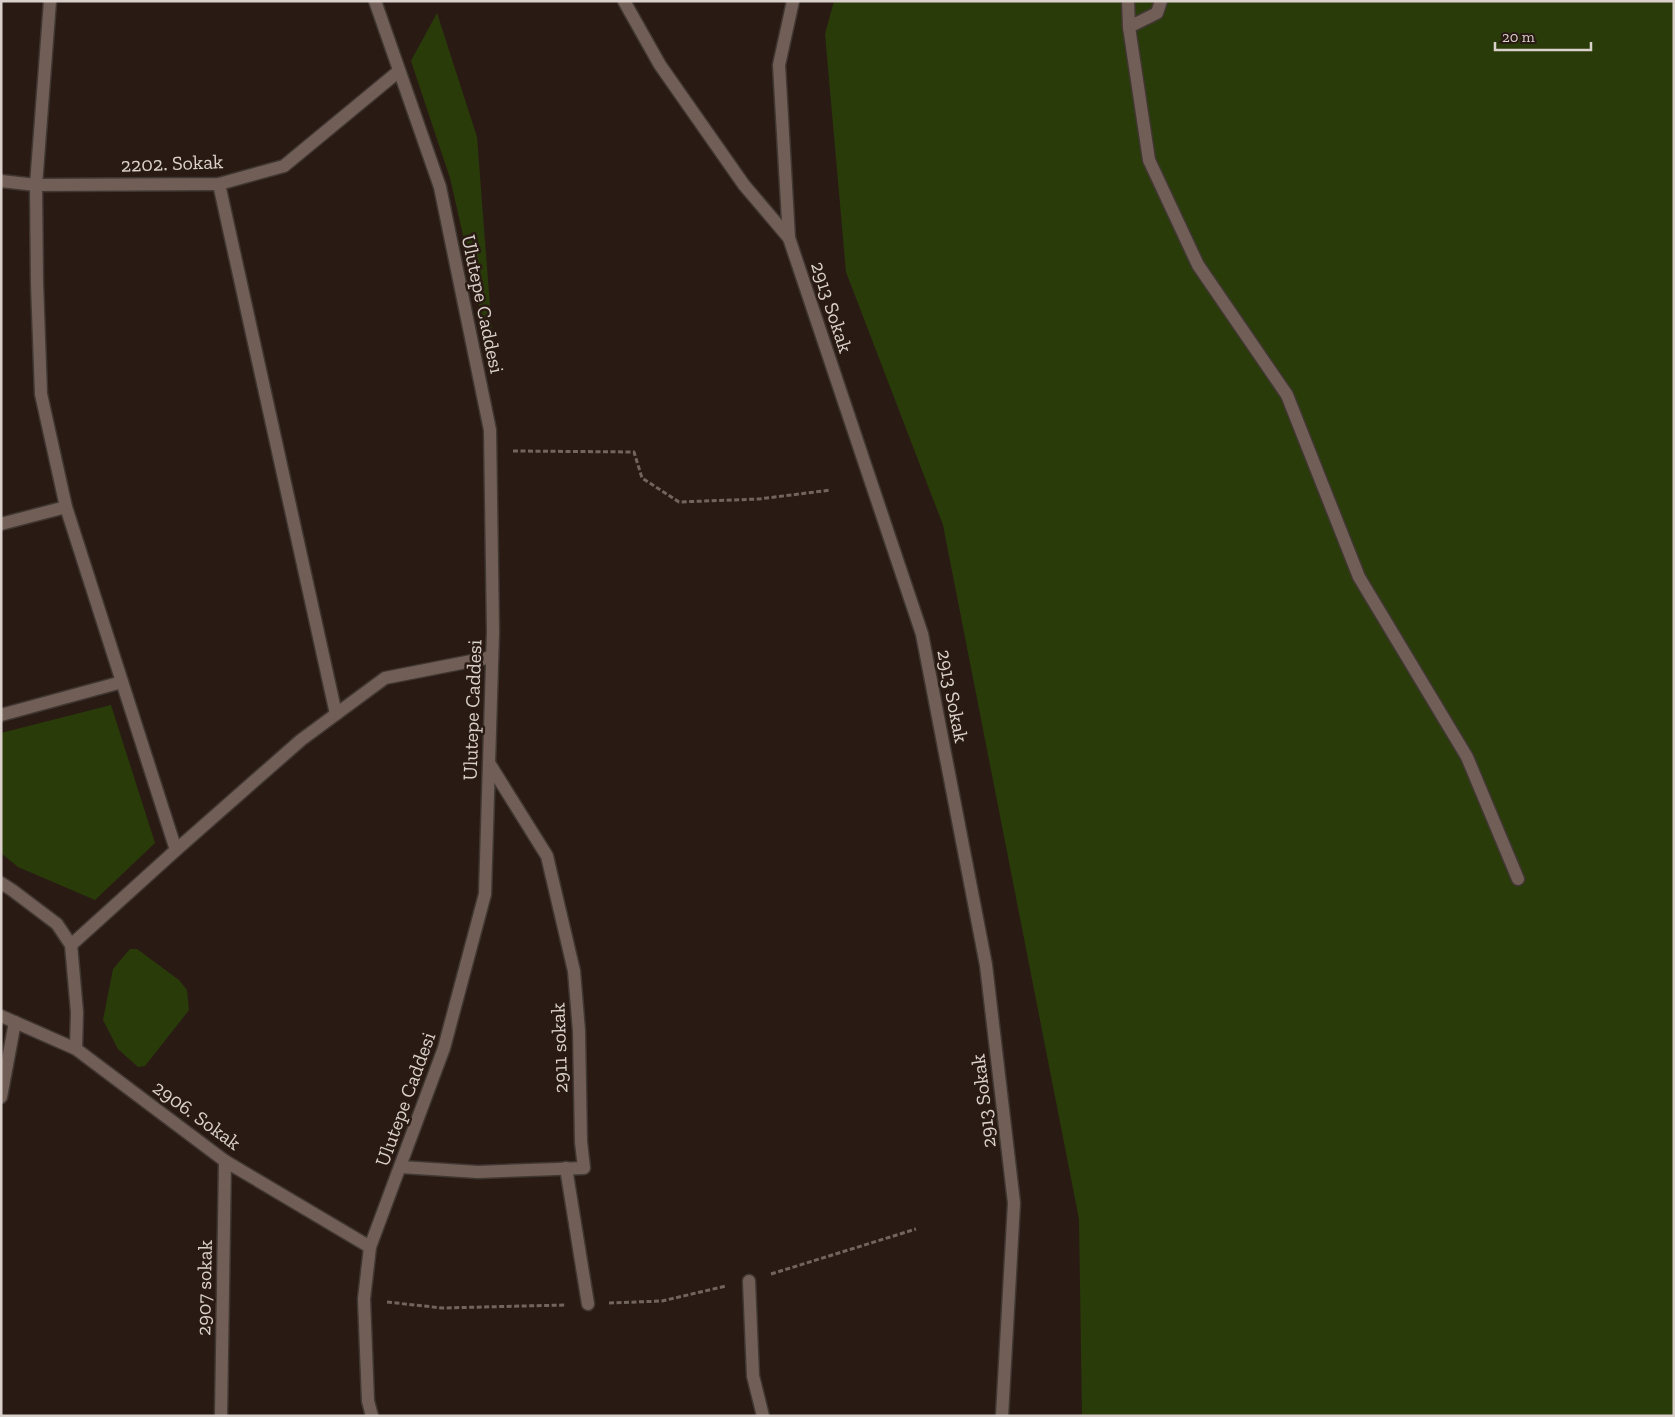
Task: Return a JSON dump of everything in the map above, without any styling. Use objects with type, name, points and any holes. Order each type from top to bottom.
[{"type":"street","points":[[50,1],[36,185],[41,394],[66,507],[176,850]]},
{"type":"street","name":"Ulutepe Caddesi","points":[[372,1416],[368,1401],[364,1299],[370,1247],[444,1048],[485,894],[492,657],[490,430],[440,187],[375,1]]},
{"type":"street","points":[[624,1],[666,73],[744,185],[789,238]]},
{"type":"street","name":"2913 Sokak","points":[[793,1],[779,65],[789,238],[922,634],[986,965],[1014,1203],[1002,1416]]},
{"type":"street","points":[[1128,1],[1129,28],[1149,160],[1198,265],[1287,395],[1359,577],[1467,757],[1518,879]]},
{"type":"street","points":[[1129,28],[1157,13],[1161,1]]},
{"type":"street","name":"2202. Sokak","points":[[1,181],[36,185],[219,184],[284,166],[400,71]]},
{"type":"street","points":[[219,184],[336,714]]},
{"type":"street","points":[[1,524],[66,507]]},
{"type":"street","points":[[71,944],[301,740],[385,678],[492,657]]},
{"type":"street","points":[[1,715],[122,682]]},
{"type":"street","name":"2911 sokak","points":[[401,1167],[478,1172],[584,1168],[581,1142],[579,1031],[574,971],[547,856],[489,763]]},
{"type":"street","points":[[1,883],[57,924],[71,944],[77,1012],[76,1049]]},
{"type":"street","name":"2906. Sokak","points":[[1,1016],[76,1049],[225,1161],[370,1247]]},
{"type":"street","points":[[1,1097],[16,1022]]},
{"type":"street","name":"2907 sokak","points":[[221,1416],[225,1161]]},
{"type":"street","points":[[566,1168],[588,1304]]},
{"type":"street","points":[[749,1280],[753,1376],[763,1416]]},
{"type":"path","points":[[490,451],[634,452],[642,478],[679,502],[759,499],[831,490]]},
{"type":"path","points":[[364,1299],[442,1308],[662,1301],[749,1280],[916,1228]]},
{"type":"green space","points":[[834,1],[1674,1],[1674,1416],[1082,1416],[1079,1219],[943,525],[846,272],[825,34]]},
{"type":"green space","points":[[437,13],[477,137],[493,345],[488,344],[450,178],[411,61]]},
{"type":"green space","points":[[111,705],[155,843],[95,900],[18,867],[1,853],[1,733]]},
{"type":"green space","points":[[130,949],[137,949],[179,980],[187,990],[189,1010],[145,1066],[138,1067],[118,1049],[103,1020],[113,969]]}]
